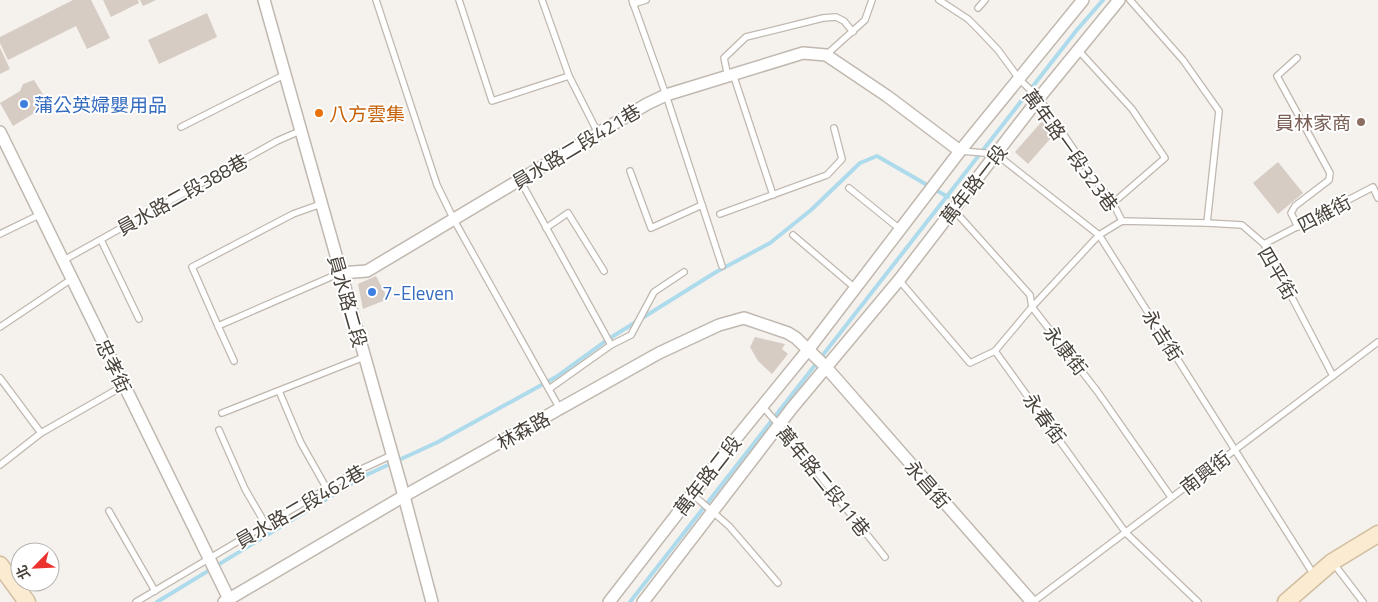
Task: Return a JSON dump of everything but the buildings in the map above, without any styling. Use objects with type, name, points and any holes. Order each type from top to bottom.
[{"type":"street","name":"員水路二段","points":[[264,0],[404,496],[432,602]]},
{"type":"street","name":"萬年路一段","points":[[808,350],[960,151],[1020,80],[1083,0]]},
{"type":"street","name":"萬年路一段","points":[[825,366],[899,280],[1039,98],[1119,0]]},
{"type":"street","name":"員水路二段421巷","points":[[340,273],[367,271],[647,104],[733,74],[803,53],[826,55]]},
{"type":"street","points":[[826,55],[887,96],[960,151]]},
{"type":"street","name":"忠孝街","points":[[0,132],[3,146],[41,214],[73,278],[123,386],[209,559],[226,600]]},
{"type":"street","name":"林森路","points":[[226,600],[404,496],[659,354],[719,324],[744,318],[788,333],[796,338],[825,366]]},
{"type":"street","name":"萬年路二段","points":[[609,602],[692,494],[808,350]]},
{"type":"street","name":"萬年路二段","points":[[643,602],[825,366]]},
{"type":"street","name":"永昌街","points":[[825,366],[1032,602]]},
{"type":"street","points":[[1286,602],[1332,562],[1378,534]]},
{"type":"street","points":[[0,565],[27,602]]},
{"type":"lane","points":[[376,0],[437,186],[454,220],[561,409]]},
{"type":"lane","points":[[460,0],[492,101],[569,76]]},
{"type":"lane","points":[[542,0],[569,76],[598,133]]},
{"type":"lane","points":[[646,0],[633,2],[722,266]]},
{"type":"lane","points":[[826,55],[865,20],[872,0]]},
{"type":"lane","name":"萬年路一段323巷","points":[[939,0],[968,19],[998,50],[1020,80],[1039,98],[1086,169],[1113,203],[1122,221]]},
{"type":"lane","points":[[978,8],[985,0]]},
{"type":"lane","points":[[1130,0],[1183,60],[1218,111],[1207,224]]},
{"type":"lane","points":[[773,195],[733,74],[726,72],[724,68],[724,58],[746,38],[823,18],[836,17],[844,21],[853,32]]},
{"type":"lane","points":[[1079,50],[1132,109],[1165,158],[1113,203]]},
{"type":"lane","points":[[1297,58],[1276,76],[1330,173],[1329,180],[1295,206],[1291,213],[1298,227]]},
{"type":"lane","points":[[181,127],[284,75]]},
{"type":"lane","points":[[720,214],[827,175],[842,159],[834,128]]},
{"type":"lane","name":"員水路二段388巷","points":[[64,260],[277,141],[300,131]]},
{"type":"lane","points":[[960,151],[996,154]]},
{"type":"lane","name":"永吉街","points":[[996,154],[1099,235],[1315,577]]},
{"type":"lane","points":[[630,171],[651,228],[702,205]]},
{"type":"lane","points":[[520,180],[611,345]]},
{"type":"lane","name":"四維街","points":[[1264,244],[1373,187],[1378,198]]},
{"type":"lane","points":[[849,188],[901,230]]},
{"type":"lane","points":[[234,362],[192,267],[293,214],[321,204]]},
{"type":"lane","name":"永康街","points":[[953,209],[1030,294],[1032,307],[1097,391],[1172,498]]},
{"type":"lane","points":[[546,228],[568,213],[604,271]]},
{"type":"lane","points":[[0,234],[41,214]]},
{"type":"lane","points":[[899,280],[970,363],[995,351],[1032,307],[1099,235],[1122,221]]},
{"type":"lane","name":"四平街","points":[[1122,221],[1242,225],[1264,244],[1333,376]]},
{"type":"lane","points":[[793,235],[855,288]]},
{"type":"lane","points":[[100,240],[139,319]]},
{"type":"lane","points":[[549,389],[611,345],[631,335],[654,292],[684,272]]},
{"type":"lane","points":[[218,326],[340,273]]},
{"type":"lane","points":[[0,327],[73,278]]},
{"type":"lane","name":"南興街","points":[[1032,602],[1378,342]]},
{"type":"lane","name":"永春街","points":[[995,351],[1126,533],[1198,602]]},
{"type":"lane","points":[[222,413],[364,358]]},
{"type":"lane","points":[[0,378],[41,433]]},
{"type":"lane","points":[[0,465],[41,433],[123,386]]},
{"type":"lane","points":[[279,391],[302,443],[327,489]]},
{"type":"lane","name":"萬年路二段11巷","points":[[762,406],[885,557]]},
{"type":"lane","points":[[219,430],[245,489],[266,525]]},
{"type":"lane","name":"員水路二段462巷","points":[[136,602],[327,489],[392,454]]},
{"type":"lane","points":[[692,494],[714,512],[778,583]]},
{"type":"lane","points":[[108,511],[155,591]]},
{"type":"lane","points":[[1332,562],[1363,602]]},
{"type":"waterway","points":[[630,602],[1076,31],[1103,0]]},
{"type":"waterway","points":[[157,602],[364,476],[438,442],[556,377],[607,340],[716,272],[770,243],[811,210],[860,163],[877,156],[948,197]]},
{"type":"place","name":"蒲公英婦嬰用品","points":[[24,104]]},
{"type":"place","name":"八方雲集","points":[[319,113]]},
{"type":"place","name":"員林家商","points":[[1361,122]]},
{"type":"place","name":"7-Eleven","points":[[372,292]]}]
